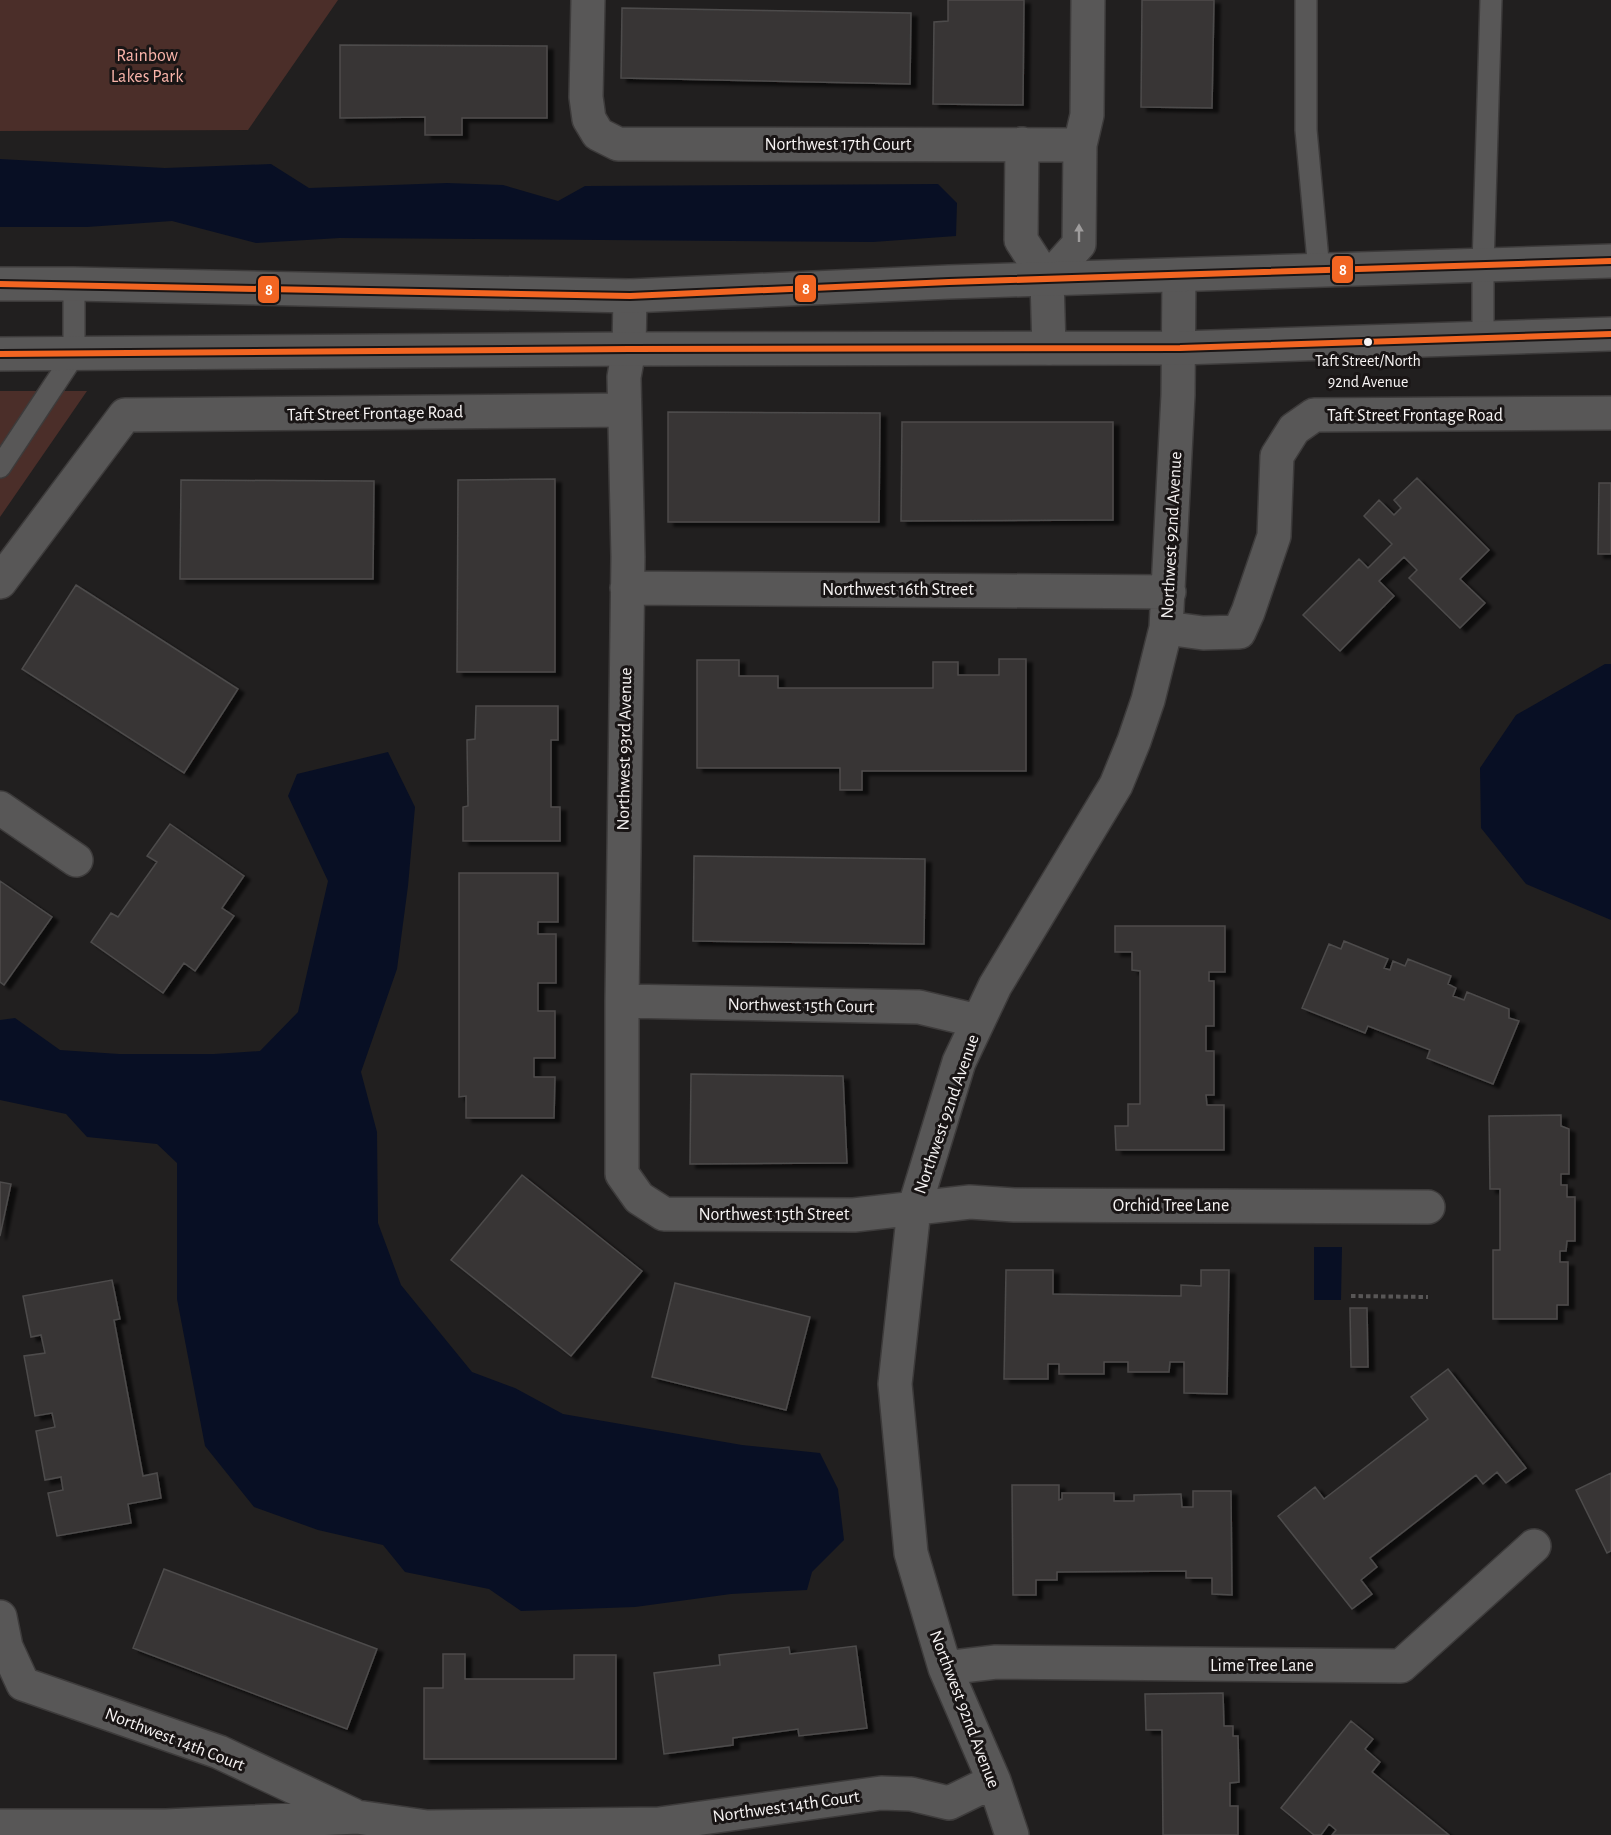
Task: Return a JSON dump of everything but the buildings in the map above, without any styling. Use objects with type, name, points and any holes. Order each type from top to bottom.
[{"type":"street","name":"Northwest 17th Court","points":[[588,0],[586,97],[589,120],[598,134],[618,144],[1080,145]]},
{"type":"street","points":[[1047,280],[1079,244],[1080,145],[1087,116],[1088,0]]},
{"type":"street","points":[[1022,144],[1021,240],[1047,280],[1049,348]]},
{"type":"street","points":[[0,284],[630,296],[949,282],[1611,261]]},
{"type":"street","name":"Northwest 92nd Avenue","points":[[1012,1835],[994,1781],[945,1668],[911,1553],[895,1384],[914,1209],[959,1062],[995,986],[1116,785],[1148,700],[1167,628],[1180,348],[1179,275]]},
{"type":"street","name":"Northwest 93rd Avenue","points":[[630,296],[629,349],[624,377],[627,588],[622,1174],[639,1198]]},
{"type":"street","points":[[0,354],[629,349],[1180,348],[1611,334]]},
{"type":"street","name":"Taft Street Frontage Road","points":[[0,582],[125,415],[624,410]]},
{"type":"street","name":"Taft Street Frontage Road","points":[[1167,628],[1203,633],[1239,632],[1274,536],[1277,456],[1294,429],[1314,415],[1611,413]]},
{"type":"street","name":"Northwest 16th Street","points":[[627,588],[1169,592]]},
{"type":"street","points":[[0,808],[76,860]]},
{"type":"street","name":"Northwest 15th Court","points":[[622,1001],[919,1007],[978,1021]]},
{"type":"street","name":"Northwest 15th Street","points":[[639,1198],[664,1214],[854,1215],[914,1209]]},
{"type":"street","name":"Orchid Tree Lane","points":[[914,1209],[970,1202],[1428,1207]]},
{"type":"street","name":"Lime Tree Lane","points":[[945,1668],[996,1662],[1401,1666],[1534,1546]]},
{"type":"street","name":"Northwest 14th Court","points":[[0,1617],[6,1647],[22,1684],[219,1752],[357,1818]]},
{"type":"street","name":"Northwest 14th Court","points":[[0,1826],[166,1826],[357,1818],[427,1827],[659,1824],[881,1793],[910,1794],[949,1803],[994,1781]]},
{"type":"lane","points":[[1306,0],[1306,130],[1319,271]]},
{"type":"lane","points":[[1484,338],[1483,266],[1491,0]]},
{"type":"lane","points":[[0,467],[74,355],[74,284]]},
{"type":"path","points":[[1351,1296],[1428,1297]]},
{"type":"green space","name":"Rainbow Lakes Park","points":[[0,0],[338,0],[248,130],[0,131]]},
{"type":"green space","points":[[0,391],[87,391],[0,517]]},
{"type":"water","points":[[0,159],[165,168],[271,164],[309,188],[447,183],[503,185],[558,201],[585,186],[938,184],[957,203],[956,236],[873,242],[340,238],[256,243],[172,221],[87,227],[0,227]]},
{"type":"water","points":[[1605,664],[1611,664],[1611,920],[1526,884],[1481,828],[1480,768],[1516,715]]},
{"type":"water","points":[[388,752],[415,807],[397,969],[361,1072],[377,1132],[378,1223],[401,1285],[472,1372],[515,1388],[563,1414],[742,1445],[820,1453],[838,1489],[844,1540],[812,1572],[807,1590],[731,1594],[635,1607],[521,1611],[489,1589],[405,1572],[383,1545],[318,1530],[254,1507],[205,1446],[177,1299],[177,1163],[157,1144],[87,1137],[66,1114],[0,1100],[0,1020],[15,1018],[60,1050],[119,1054],[214,1054],[260,1051],[298,1012],[328,881],[288,796],[297,774]]},
{"type":"water","points":[[1314,1247],[1342,1247],[1341,1300],[1314,1300]]},
{"type":"transit line","name":"8","points":[[0,284],[630,296],[949,282],[1611,261]]},
{"type":"transit line","name":"8","points":[[0,354],[629,349],[1180,348],[1611,334]]},
{"type":"place","name":"Taft Street/North 92nd Avenue","points":[[1368,342]]}]
